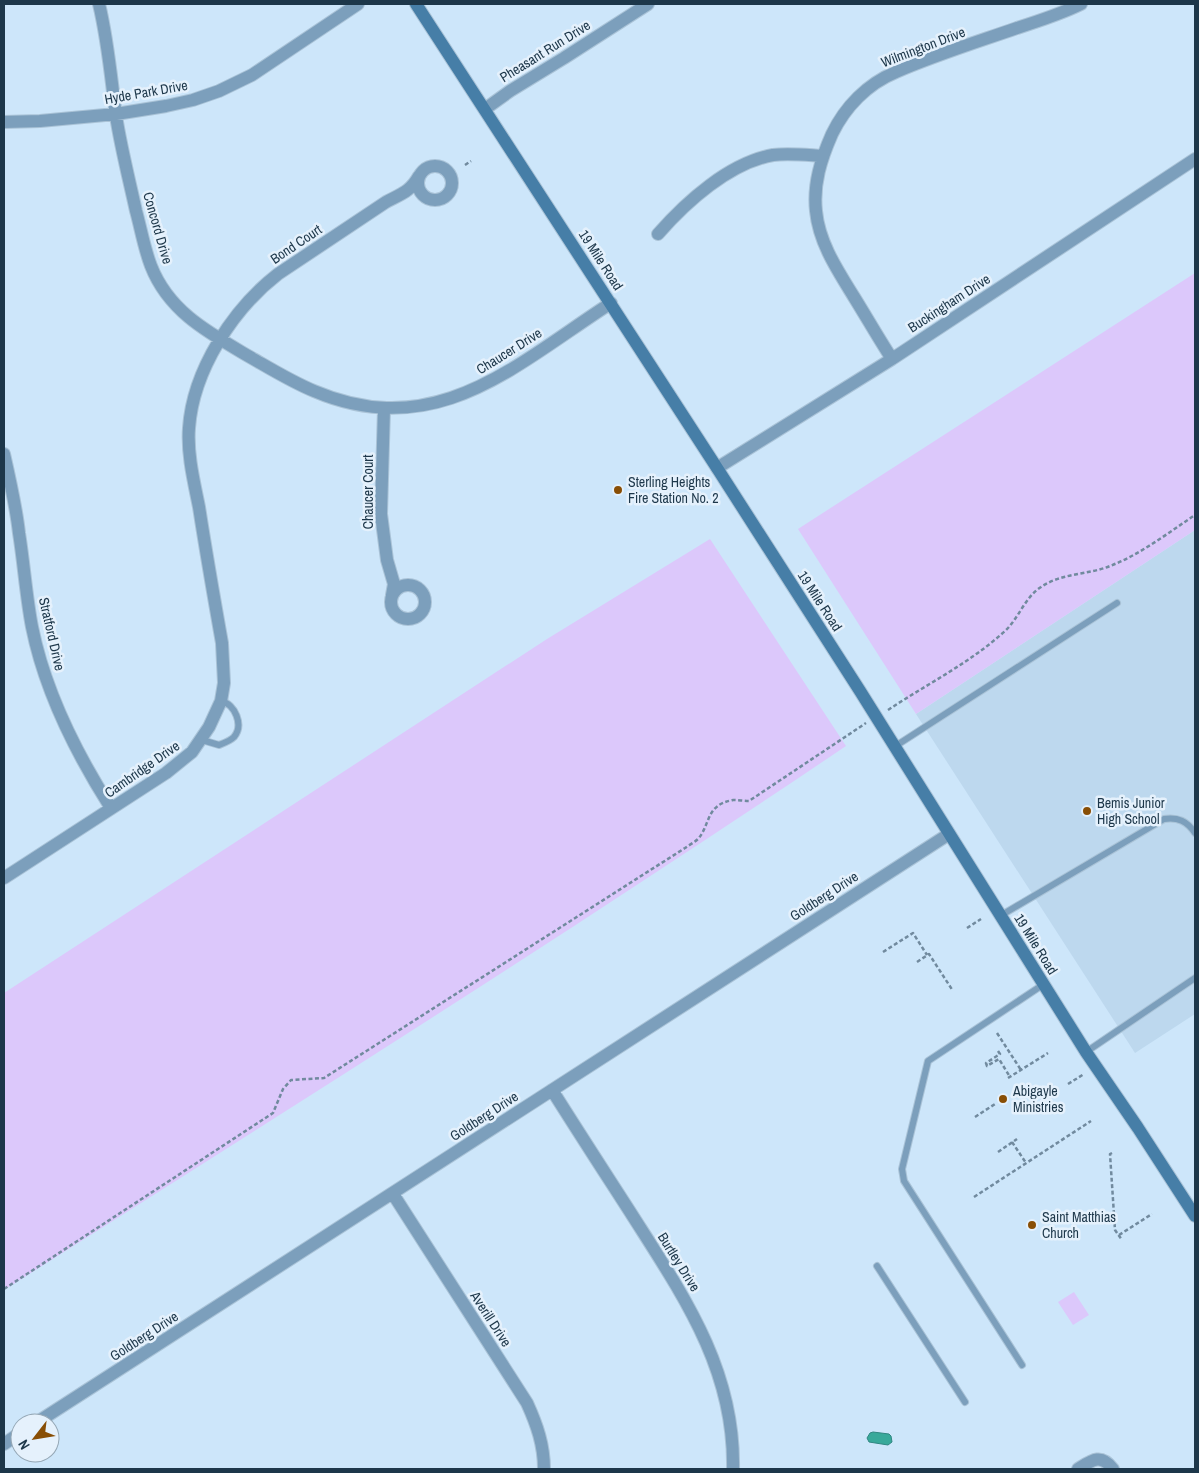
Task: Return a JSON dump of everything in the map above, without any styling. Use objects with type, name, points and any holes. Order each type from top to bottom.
[{"type":"street","name":"Concord Drive","points":[[99,4],[124,159],[150,264],[170,300],[184,314],[221,340]]},
{"type":"street","name":"Hyde Park Drive","points":[[4,122],[40,121],[116,114],[193,100],[219,91],[252,75],[358,4]]},
{"type":"street","name":"19 Mile Road","points":[[416,4],[717,468],[1086,1052],[1195,1216]]},
{"type":"street","name":"Pheasant Run Drive","points":[[484,109],[648,4]]},
{"type":"street","name":"Wilmington Drive","points":[[892,359],[825,246],[816,212],[817,176],[822,156],[836,126],[850,106],[864,91],[895,72],[1052,17],[1081,4]]},
{"type":"street","points":[[658,234],[698,194],[727,174],[750,162],[772,155],[822,156]]},
{"type":"street","name":"Buckingham Drive","points":[[717,468],[892,359],[1195,159]]},
{"type":"street","name":"Bond Court","points":[[221,340],[242,308],[265,284],[386,202],[405,193],[413,186],[426,168],[438,166],[448,171],[451,176],[452,188],[446,196],[435,200],[415,193],[405,193]]},
{"type":"street","points":[[419,176],[418,182],[421,193],[425,197]]},
{"type":"street","name":"Chaucer Drive","points":[[221,340],[278,373],[314,391],[345,402],[384,408],[424,406],[438,403],[478,388],[498,378],[611,303]]},
{"type":"street","name":"Cambridge Drive","points":[[4,878],[181,762],[202,740],[221,701],[224,683],[222,643],[191,461],[189,429],[192,401],[200,378],[221,340]]},
{"type":"street","name":"Chaucer Court","points":[[384,408],[381,514],[387,560],[394,584],[391,606],[396,615],[406,619],[417,617],[424,607],[424,596],[421,591],[400,581],[392,574]]},
{"type":"street","name":"Stratford Drive","points":[[4,454],[19,532],[32,628],[42,665],[56,706],[94,782],[111,808]]},
{"type":"street","points":[[392,595],[399,587],[411,585]]},
{"type":"street","name":"Goldberg Drive","points":[[52,1413],[949,834]]},
{"type":"street","name":"Burtley Drive","points":[[552,1090],[671,1276],[708,1345],[720,1378],[728,1414],[733,1452],[732,1469]]},
{"type":"street","name":"Averill Drive","points":[[393,1194],[526,1403],[536,1423],[542,1442],[544,1469]]},
{"type":"street","points":[[1078,1469],[1093,1460],[1099,1459],[1106,1461],[1113,1469]]},
{"type":"lane","points":[[894,747],[1117,603]]},
{"type":"lane","points":[[202,740],[219,745],[234,737],[237,731],[238,723],[233,709],[221,701]]},
{"type":"lane","points":[[1000,916],[1164,819],[1176,817],[1190,824],[1195,833]]},
{"type":"lane","points":[[1086,1052],[1195,978]]},
{"type":"lane","points":[[1022,1365],[904,1180],[902,1169],[928,1060],[1044,984]]},
{"type":"lane","points":[[877,1266],[966,1402]]},
{"type":"path","points":[[465,165],[471,162]]},
{"type":"path","points":[[885,712],[986,646],[1006,630],[1029,598],[1040,587],[1053,581],[1100,570],[1119,562],[1137,553],[1195,515]]},
{"type":"path","points":[[4,1289],[273,1113],[283,1089],[291,1080],[324,1078],[685,848],[698,839],[709,815],[719,806],[734,800],[749,801],[863,725]]},
{"type":"path","points":[[967,928],[981,919]]},
{"type":"path","points":[[884,952],[912,933],[927,955],[929,954],[953,990]]},
{"type":"path","points":[[917,962],[927,955]]},
{"type":"path","points":[[931,968],[936,965]]},
{"type":"path","points":[[997,1033],[1021,1070]]},
{"type":"path","points":[[998,1052],[1000,1054],[986,1063],[988,1066],[998,1059],[1009,1078],[1048,1053]]},
{"type":"path","points":[[1068,1084],[1084,1074]]},
{"type":"path","points":[[975,1117],[994,1104]]},
{"type":"path","points":[[974,1197],[1091,1121]]},
{"type":"path","points":[[998,1152],[1017,1139]]},
{"type":"path","points":[[1012,1142],[1026,1163]]},
{"type":"path","points":[[1112,1153],[1110,1154],[1115,1230],[1122,1240]]},
{"type":"path","points":[[1119,1235],[1152,1214]]},
{"type":"shaded area","points":[[1195,273],[1195,530],[916,714],[798,529]]},
{"type":"shaded area","name":"Bemis Junior High School","points":[[1195,530],[1195,1014],[1135,1053],[916,714]]},
{"type":"shaded area","points":[[710,539],[846,746],[532,953],[4,1290],[4,993],[547,639]]},
{"type":"shaded area","points":[[1074,1292],[1089,1315],[1073,1325],[1058,1302]]},
{"type":"shaded area","points":[[873,1432],[889,1434],[892,1442],[888,1445],[869,1442],[867,1438]]},
{"type":"place","name":"Sterling Heights Fire Station No. 2","points":[[618,490]]},
{"type":"place","name":"Bemis Junior High School","points":[[1087,811]]},
{"type":"place","name":"Abigayle Ministries","points":[[1003,1099]]},
{"type":"place","name":"Saint Matthias Church","points":[[1032,1225]]}]
